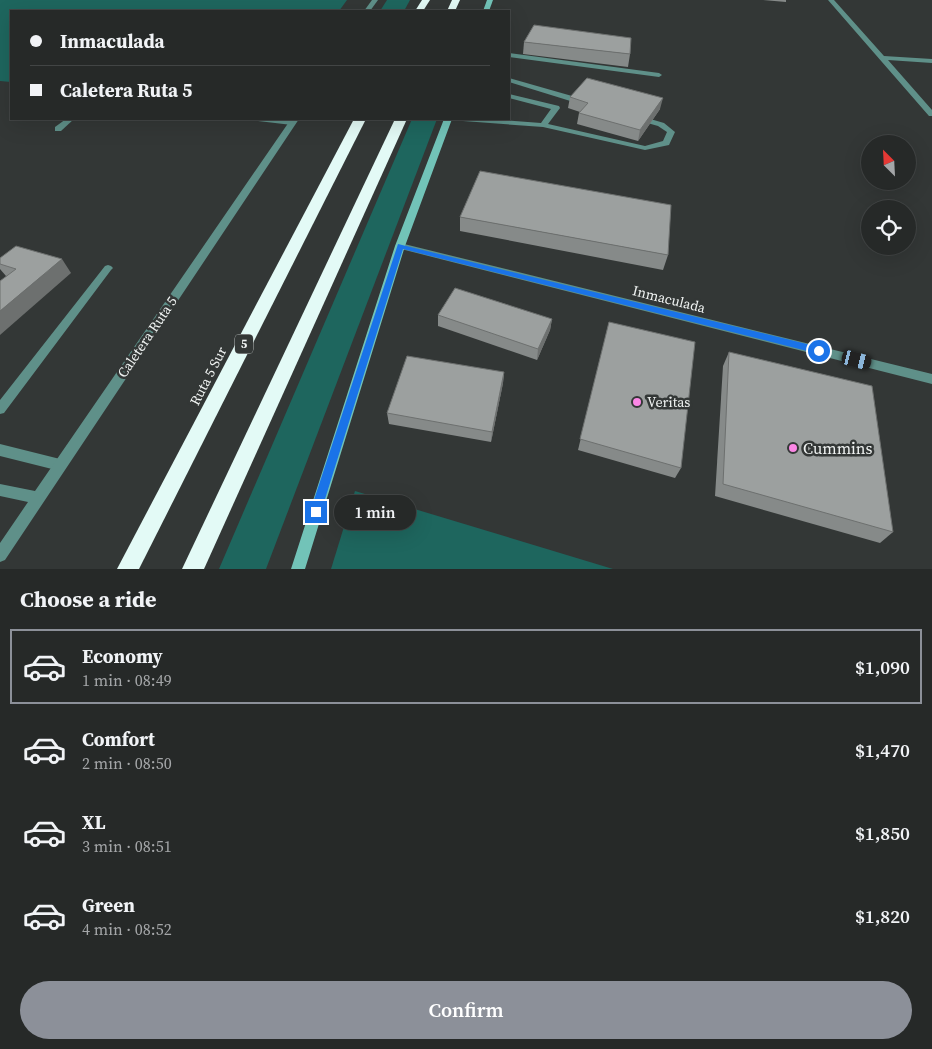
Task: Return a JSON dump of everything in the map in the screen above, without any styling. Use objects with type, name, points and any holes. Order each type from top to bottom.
[{"type":"highway","name":"Ruta 5 Sur","points":[[128,569],[359,120]]},
{"type":"highway","points":[[193,569],[402,120]]},
{"type":"street","points":[[831,0],[932,114]]},
{"type":"street","points":[[510,55],[659,75]]},
{"type":"street","points":[[882,58],[932,61]]},
{"type":"street","points":[[510,80],[595,105]]},
{"type":"street","points":[[510,96],[556,108],[543,125]]},
{"type":"street","points":[[476,120],[543,125],[644,148],[662,145],[670,136],[671,132],[665,126],[632,116]]},
{"type":"street","points":[[58,129],[69,120]]},
{"type":"street","points":[[276,120],[293,121]]},
{"type":"street","points":[[298,569],[400,246],[448,120]]},
{"type":"street","name":"Caletera Ruta 5","points":[[0,555],[293,121]]},
{"type":"street","name":"Inmaculada","points":[[400,246],[932,379]]},
{"type":"street","points":[[0,409],[108,268]]},
{"type":"street","points":[[0,450],[60,465]]},
{"type":"street","points":[[0,490],[38,498]]},
{"type":"shaded area","points":[[0,0],[347,0],[340,10],[10,10],[10,82],[0,81]]},
{"type":"shaded area","points":[[387,0],[410,0],[405,10],[381,10]]},
{"type":"shaded area","points":[[412,120],[437,120],[266,569],[219,569]]},
{"type":"shaded area","points":[[355,491],[613,569],[331,569]]},
{"type":"building","points":[[534,25],[631,38],[630,54],[524,42]]},
{"type":"building","points":[[587,78],[663,98],[640,130],[579,113],[588,103],[570,97]]},
{"type":"building","points":[[480,171],[671,205],[668,255],[460,217]]},
{"type":"building","points":[[16,246],[62,259],[0,311],[0,281],[16,269],[0,264],[0,258]]},
{"type":"building","points":[[455,288],[552,319],[538,349],[438,315]]},
{"type":"building","name":"Veritas","points":[[609,322],[695,342],[681,468],[580,439]]},
{"type":"building","name":"Cummins","points":[[729,352],[872,386],[893,532],[723,484]]},
{"type":"building","points":[[407,356],[504,372],[492,432],[387,413]]},
{"type":"place","name":"Veritas","points":[[637,402]]},
{"type":"place","name":"Cummins","points":[[793,448]]},
{"type":"route","points":[[316,512],[400,246],[819,351]]}]
